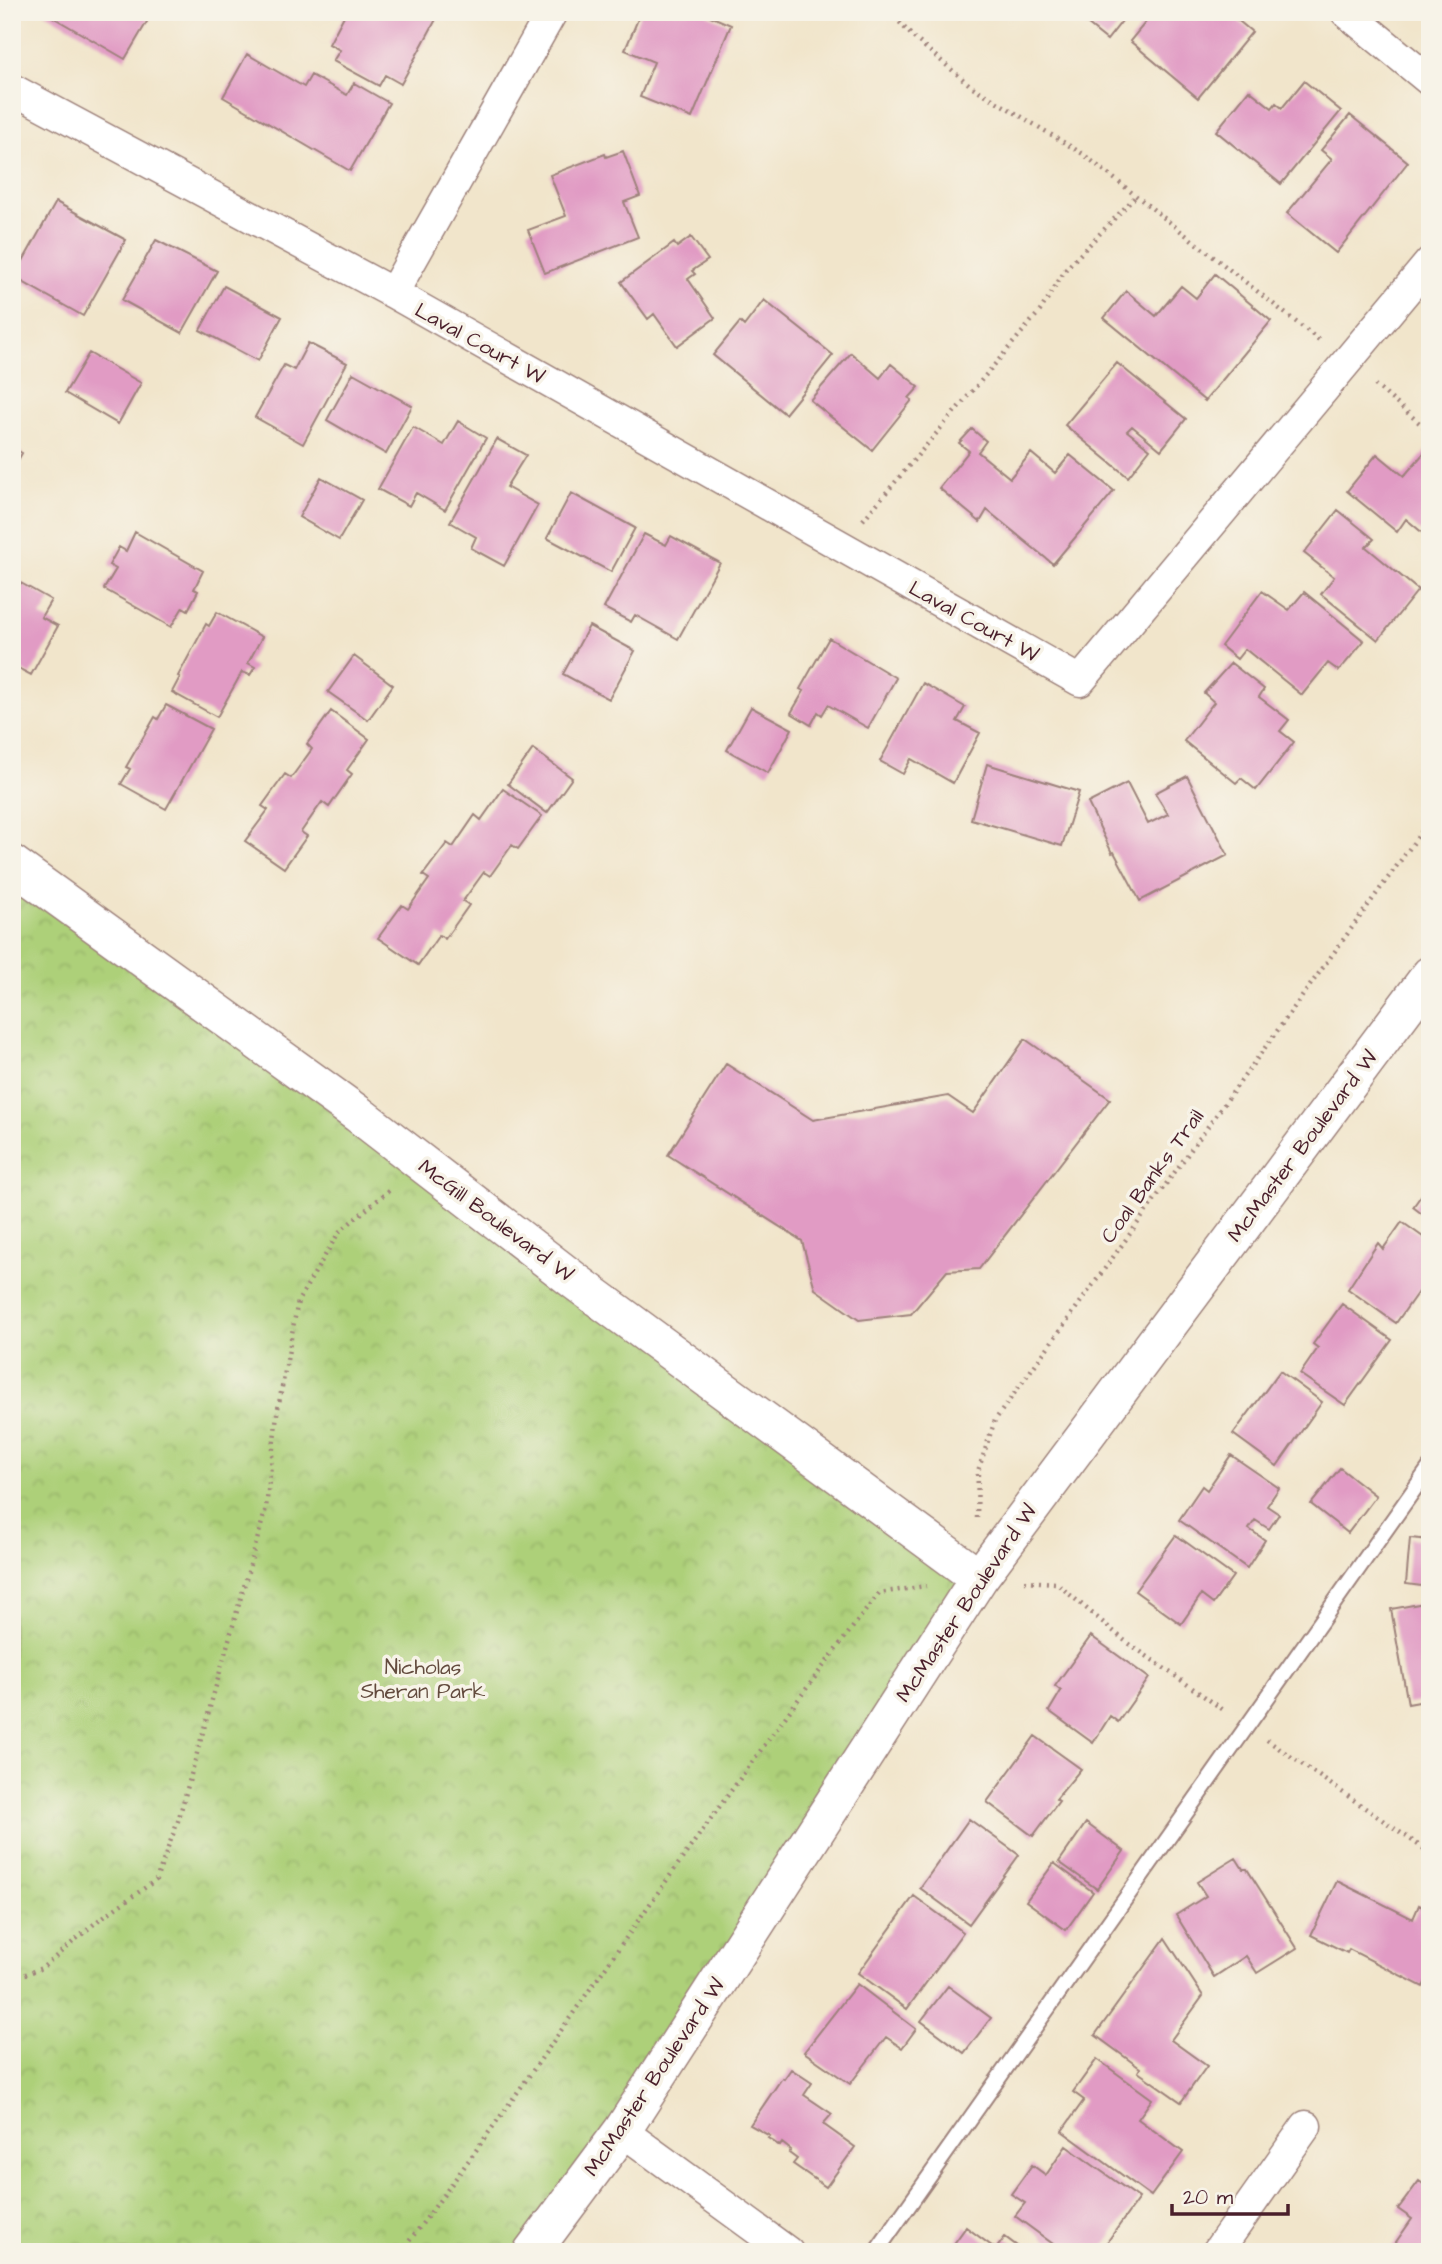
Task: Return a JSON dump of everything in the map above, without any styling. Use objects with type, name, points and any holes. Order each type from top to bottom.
[{"type":"street","name":"Laval Court W","points":[[393,293],[552,12]]},
{"type":"street","points":[[1346,12],[1430,81]]},
{"type":"street","name":"Laval Court W","points":[[12,89],[393,293],[1080,681],[1430,262]]},
{"type":"street","name":"McGill Boulevard W","points":[[12,864],[358,1114],[576,1282],[979,1578]]},
{"type":"street","name":"McMaster Boulevard W","points":[[532,2252],[621,2131],[979,1578],[1430,975]]},
{"type":"street","points":[[1217,2252],[1306,2126]]},
{"type":"street","points":[[621,2131],[788,2252]]},
{"type":"lane","points":[[876,2252],[1430,1467]]},
{"type":"path","points":[[890,12],[914,38],[971,86],[1083,154],[1319,340]]},
{"type":"path","points":[[860,523],[1040,311],[1066,269],[1136,196]]},
{"type":"path","points":[[1376,385],[1430,432]]},
{"type":"path","name":"Coal Banks Trail","points":[[979,1578],[976,1492],[978,1471],[995,1419],[1430,820]]},
{"type":"path","points":[[12,1979],[42,1968],[100,1919],[156,1880],[178,1821],[266,1508],[277,1414],[298,1301],[339,1232],[423,1164]]},
{"type":"path","points":[[401,2252],[545,2056],[740,1780],[879,1593],[979,1578],[1056,1583],[1124,1640],[1430,1853]]},
{"type":"green space","name":"Nicholas Sheran Park","points":[[12,864],[979,1578],[532,2252],[12,2252]]},
{"type":"building","points":[[44,12],[147,12],[151,15],[125,59]]},
{"type":"building","points":[[346,12],[440,12],[401,84],[385,75],[379,86],[333,61],[340,50],[329,44]]},
{"type":"building","points":[[641,12],[701,12],[731,25],[692,118],[640,97],[654,62],[625,50]]},
{"type":"building","points":[[1066,12],[1129,12],[1107,40],[1077,16],[1075,19]]},
{"type":"building","points":[[1154,12],[1184,12],[1192,19],[1198,12],[1228,12],[1252,32],[1198,98],[1130,41]]},
{"type":"building","points":[[247,54],[304,87],[311,75],[347,95],[354,83],[389,103],[350,171],[223,97]]},
{"type":"building","points":[[1304,81],[1341,111],[1281,184],[1216,131],[1249,90],[1272,108],[1276,103],[1282,108]]},
{"type":"building","points":[[1350,115],[1408,162],[1336,253],[1287,213],[1332,159],[1321,150]]},
{"type":"building","points":[[623,151],[640,196],[624,202],[638,237],[545,273],[528,230],[566,216],[550,175],[605,154],[606,157]]},
{"type":"building","points":[[56,202],[126,240],[83,316],[14,277]]},
{"type":"building","points":[[691,237],[708,260],[692,271],[695,274],[688,279],[715,318],[677,346],[654,314],[648,319],[621,282],[674,243],[677,247]]},
{"type":"building","points":[[156,240],[217,271],[182,333],[122,300]]},
{"type":"building","points":[[1215,274],[1271,321],[1205,401],[1104,318],[1126,291],[1156,316],[1181,286],[1196,298]]},
{"type":"building","points":[[224,286],[282,317],[258,361],[200,330]]},
{"type":"building","points":[[764,300],[833,355],[785,414],[713,355],[740,322],[744,326]]},
{"type":"building","points":[[308,343],[347,363],[303,444],[255,417],[284,365],[294,370]]},
{"type":"building","points":[[89,353],[141,383],[118,424],[65,393]]},
{"type":"building","points":[[851,353],[880,378],[891,364],[919,387],[909,398],[912,400],[872,450],[810,400]]},
{"type":"building","points":[[1117,363],[1186,419],[1161,450],[1132,426],[1127,431],[1150,449],[1128,477],[1065,425]]},
{"type":"building","points":[[353,373],[412,406],[386,454],[327,420]]},
{"type":"building","points":[[458,421],[486,438],[445,510],[416,493],[409,506],[378,489],[413,427],[444,445]]},
{"type":"building","points":[[972,429],[986,441],[978,452],[1010,478],[1031,453],[1055,473],[1070,455],[1114,491],[1053,564],[987,510],[980,522],[939,488],[969,451],[959,443]]},
{"type":"building","points":[[497,439],[526,455],[506,487],[538,505],[504,566],[471,548],[476,537],[450,522]]},
{"type":"building","points":[[1430,446],[1430,539],[1406,519],[1397,532],[1347,491],[1377,454],[1404,476]]},
{"type":"building","points":[[12,447],[22,453],[12,471]]},
{"type":"building","points":[[321,477],[362,500],[339,540],[299,517]]},
{"type":"building","points":[[571,493],[635,528],[611,572],[547,538]]},
{"type":"building","points":[[1338,510],[1374,539],[1366,547],[1418,590],[1378,640],[1321,594],[1334,577],[1304,553]]},
{"type":"building","points":[[135,532],[203,571],[194,589],[198,591],[188,610],[183,607],[171,627],[104,589],[116,569],[109,565],[119,547],[126,551]]},
{"type":"building","points":[[644,534],[666,545],[671,536],[720,563],[678,639],[635,615],[631,622],[604,608]]},
{"type":"building","points":[[12,578],[51,600],[41,617],[58,626],[31,675],[12,665]]},
{"type":"building","points":[[1262,591],[1289,610],[1304,592],[1364,641],[1339,671],[1328,663],[1302,695],[1245,649],[1237,659],[1221,646]]},
{"type":"building","points":[[217,612],[262,637],[248,663],[255,667],[250,675],[242,672],[217,717],[172,692],[206,624],[209,626]]},
{"type":"building","points":[[589,626],[635,651],[609,699],[563,674]]},
{"type":"building","points":[[829,638],[896,678],[868,728],[828,705],[822,715],[818,712],[811,725],[791,713],[804,691],[800,689]]},
{"type":"building","points":[[354,656],[393,685],[368,720],[328,692]]},
{"type":"building","points":[[1231,663],[1264,689],[1259,697],[1289,720],[1280,731],[1294,742],[1256,790],[1241,778],[1236,783],[1184,741],[1214,702],[1204,693]]},
{"type":"building","points":[[923,683],[965,707],[957,721],[980,733],[953,783],[911,759],[903,774],[880,761]]},
{"type":"building","points":[[166,705],[211,729],[166,809],[121,784],[130,769],[126,767],[155,717],[158,719]]},
{"type":"building","points":[[751,707],[792,729],[768,773],[727,750]]},
{"type":"building","points":[[331,711],[369,739],[347,770],[352,774],[329,807],[322,802],[301,832],[307,836],[284,868],[245,841],[268,810],[262,806],[285,774],[291,778],[312,749],[307,744]]},
{"type":"building","points":[[533,749],[572,778],[547,813],[508,784]]},
{"type":"building","points":[[987,764],[1079,792],[1062,846],[971,819]]},
{"type":"building","points":[[1187,776],[1228,855],[1140,901],[1114,852],[1112,853],[1088,803],[1127,783],[1148,824],[1168,814],[1155,793]]},
{"type":"building","points":[[503,789],[542,816],[518,849],[512,845],[490,876],[484,872],[463,901],[469,905],[445,939],[439,935],[418,965],[378,938],[402,905],[408,909],[429,879],[423,875],[447,843],[453,847],[475,815],[481,820]]},
{"type":"building","points":[[1025,1039],[1110,1099],[979,1269],[947,1271],[911,1314],[859,1320],[815,1289],[802,1241],[668,1155],[726,1064],[813,1120],[948,1096],[973,1113]]},
{"type":"building","points":[[1430,1183],[1430,1220],[1413,1207]]},
{"type":"building","points":[[1402,1222],[1430,1242],[1430,1275],[1396,1323],[1348,1289],[1378,1243],[1383,1249]]},
{"type":"building","points":[[1342,1304],[1392,1340],[1345,1405],[1300,1374],[1318,1348],[1313,1344]]},
{"type":"building","points":[[1280,1371],[1322,1402],[1277,1466],[1233,1434]]},
{"type":"building","points":[[1231,1455],[1279,1488],[1267,1506],[1279,1514],[1269,1529],[1255,1520],[1249,1529],[1265,1540],[1247,1568],[1179,1520],[1202,1486],[1207,1490]]},
{"type":"building","points":[[1340,1468],[1376,1496],[1348,1533],[1311,1504]]},
{"type":"building","points":[[1176,1535],[1233,1576],[1213,1604],[1201,1595],[1181,1624],[1135,1591]]},
{"type":"building","points":[[1410,1538],[1430,1540],[1430,1587],[1406,1584]]},
{"type":"building","points":[[1430,1602],[1430,1700],[1408,1704],[1391,1609]]},
{"type":"building","points":[[1091,1636],[1149,1678],[1118,1722],[1110,1716],[1093,1743],[1049,1711],[1061,1691],[1055,1686]]},
{"type":"building","points":[[1035,1736],[1081,1769],[1056,1799],[1059,1801],[1033,1836],[987,1802]]},
{"type":"building","points":[[969,1819],[1019,1855],[969,1924],[920,1888]]},
{"type":"building","points":[[1086,1823],[1124,1851],[1097,1889],[1059,1862]]},
{"type":"building","points":[[1236,1858],[1243,1869],[1247,1869],[1297,1948],[1257,1973],[1246,1956],[1214,1977],[1176,1915],[1206,1896],[1197,1882]]},
{"type":"building","points":[[1054,1863],[1093,1892],[1066,1930],[1026,1901]]},
{"type":"building","points":[[1337,1881],[1413,1919],[1419,1905],[1430,1911],[1430,1973],[1423,1987],[1349,1949],[1347,1953],[1311,1935]]},
{"type":"building","points":[[914,1896],[963,1932],[907,2009],[858,1973]]},
{"type":"building","points":[[1165,1938],[1203,1996],[1171,2040],[1207,2066],[1181,2102],[1138,2072],[1140,2068],[1095,2035]]},
{"type":"building","points":[[857,1984],[916,2029],[902,2048],[886,2037],[850,2084],[804,2052]]},
{"type":"building","points":[[948,1986],[991,2018],[964,2053],[921,2021]]},
{"type":"building","points":[[1097,2059],[1152,2099],[1138,2119],[1183,2152],[1151,2196],[1062,2131],[1084,2100],[1073,2092]]},
{"type":"building","points":[[791,2069],[812,2083],[804,2095],[832,2114],[823,2124],[855,2147],[826,2187],[793,2164],[797,2159],[789,2153],[791,2150],[782,2143],[780,2146],[768,2138],[770,2136],[750,2125]]},
{"type":"building","points":[[1066,2146],[1139,2198],[1100,2252],[1064,2252],[1015,2216],[1025,2203],[1011,2194],[1032,2165],[1046,2175]]},
{"type":"building","points":[[1419,2181],[1430,2189],[1430,2252],[1389,2252],[1412,2219],[1398,2209]]},
{"type":"building","points":[[966,2227],[996,2249],[1005,2237],[1025,2252],[948,2252]]}]
